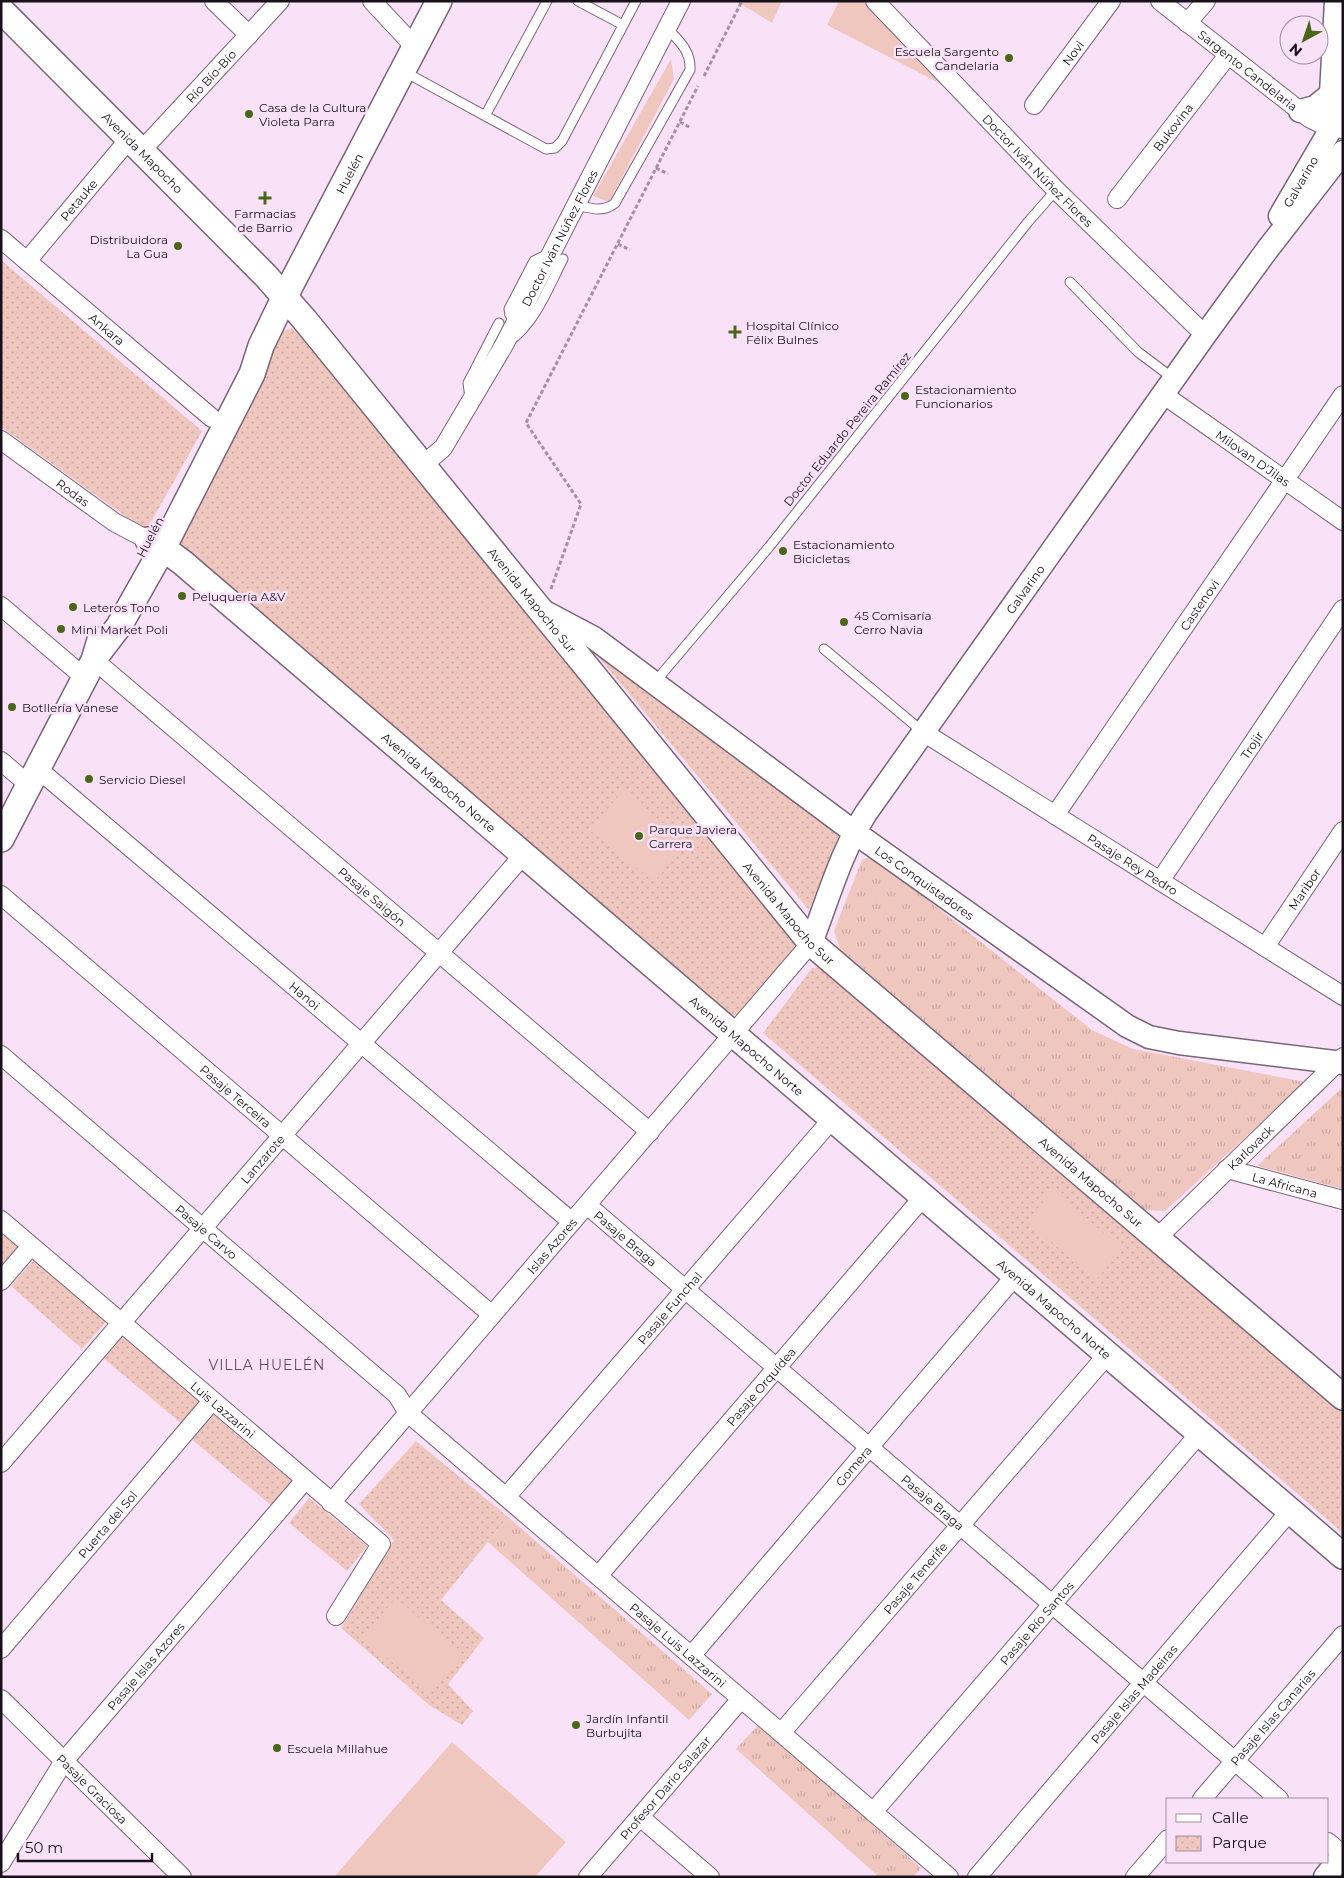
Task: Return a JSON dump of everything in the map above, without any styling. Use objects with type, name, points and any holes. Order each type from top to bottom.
[{"type":"main road","name":"Huelén","points":[[155,544],[252,374],[260,346],[285,296],[439,1]]},
{"type":"main road","name":"Avenida Mapocho","points":[[1,10],[285,296]]},
{"type":"main road","name":"Avenida Mapocho Sur","points":[[285,296],[544,611],[811,943],[1343,1397]]},
{"type":"main road","name":"Huelén","points":[[1,839],[92,665],[119,626],[212,418],[241,368],[260,346]]},
{"type":"main road","name":"Avenida Mapocho Norte","points":[[155,544],[524,854],[1343,1556]]},
{"type":"street","points":[[214,1],[249,35]]},
{"type":"street","name":"Río Bío-Bío","points":[[136,144],[249,35],[280,1]]},
{"type":"street","points":[[372,1],[415,47]]},
{"type":"street","name":"Doctor Iván Núñez Flores","points":[[424,464],[443,448],[504,345],[524,320],[558,256],[576,205],[681,1]]},
{"type":"street","name":"Doctor Iván Núñez Flores","points":[[874,1],[1056,190],[1205,335]]},
{"type":"street","name":"Novi","points":[[1034,105],[1110,1]]},
{"type":"street","name":"Sargento Candelaria","points":[[1160,1],[1300,111],[1316,122],[1339,125]]},
{"type":"street","points":[[1187,23],[1206,1]]},
{"type":"street","points":[[1336,1],[1335,82],[1339,125]]},
{"type":"street","name":"Bukovina","points":[[1117,199],[1228,56]]},
{"type":"street","points":[[1300,111],[1315,107],[1335,82]]},
{"type":"street","name":"Galvarino","points":[[1267,250],[1281,214],[1339,125]]},
{"type":"street","name":"Petauke","points":[[27,261],[136,144]]},
{"type":"street","name":"Galvarino","points":[[811,943],[854,832],[1205,335],[1267,250],[1343,152]]},
{"type":"street","name":"Ankara","points":[[1,239],[212,418]]},
{"type":"street","name":"Milovan D'Jilas","points":[[1169,387],[1284,479],[1343,521]]},
{"type":"street","name":"Castenovi","points":[[1055,815],[1343,395]]},
{"type":"street","name":"Rodas","points":[[1,440],[119,526],[155,544]]},
{"type":"street","name":"Pasaje Saigón","points":[[1,606],[92,665],[440,952],[650,1132]]},
{"type":"street","name":"Trojir","points":[[1160,881],[1343,609]]},
{"type":"street","name":"Los Conquistadores","points":[[544,611],[594,638],[854,832],[1138,1032],[1179,1043],[1341,1061]]},
{"type":"street","name":"Pasaje Rey Pedro","points":[[923,732],[1343,996]]},
{"type":"street","name":"Hanoi","points":[[1,761],[34,777],[361,1043],[572,1222]]},
{"type":"street","name":"Maribor","points":[[1265,947],[1343,831]]},
{"type":"street","name":"Lanzarote","points":[[1,1462],[524,854]]},
{"type":"street","name":"Pasaje Terceira","points":[[1,895],[492,1315]]},
{"type":"street","name":"Islas Azores","points":[[331,1502],[811,943]]},
{"type":"street","name":"Pasaje Carvo","points":[[1,1055],[397,1395],[408,1413]]},
{"type":"street","name":"Karlovack","points":[[1156,1238],[1341,1061]]},
{"type":"street","name":"Pasaje Funchal","points":[[506,1497],[833,1118]]},
{"type":"street","name":"La Africana","points":[[1227,1170],[1343,1200]]},
{"type":"street","name":"Pasaje Orquídea","points":[[598,1576],[924,1196]]},
{"type":"street","name":"Pasaje Braga","points":[[586,1205],[1278,1798]]},
{"type":"street","name":"Luis Lazzarini","points":[[1,1220],[381,1544],[336,1616]]},
{"type":"street","points":[[1,1281],[32,1246]]},
{"type":"street","name":"Gomera","points":[[691,1656],[1016,1275]]},
{"type":"street","name":"Pasaje Tenerife","points":[[782,1733],[1108,1354]]},
{"type":"street","name":"Puerta del Sol","points":[[1,1649],[212,1401]]},
{"type":"street","name":"Pasaje Luis Lazzarini","points":[[408,1413],[782,1733],[945,1876]]},
{"type":"street","name":"Pasaje Río Santos","points":[[873,1812],[1200,1433]]},
{"type":"street","name":"Pasaje Islas Azores","points":[[1,1863],[64,1761],[305,1480]]},
{"type":"street","name":"Pasaje Islas Madeiras","points":[[978,1877],[1290,1511]]},
{"type":"street","name":"Pasaje Islas Canarias","points":[[1203,1798],[1343,1635]]},
{"type":"street","name":"Pasaje Graciosa","points":[[1,1699],[182,1877]]},
{"type":"street","name":"Profesor Darío Salazar","points":[[588,1877],[741,1699]]},
{"type":"street","points":[[640,1817],[710,1877]]},
{"type":"street","points":[[1135,1877],[1166,1841]]},
{"type":"street","points":[[1324,1877],[1343,1855],[1329,1843]]},
{"type":"lane","points":[[485,116],[547,1]]},
{"type":"lane","points":[[578,1],[623,25]]},
{"type":"lane","points":[[403,71],[546,149],[555,148],[562,141],[636,1]]},
{"type":"lane","points":[[576,205],[600,210],[608,208],[615,203],[690,70],[691,60],[686,50],[668,29]]},
{"type":"lane","name":"Doctor Eduardo Pereira Ramírez","points":[[655,682],[769,547],[1028,222],[1056,190]]},
{"type":"lane","points":[[1070,282],[1169,387]]},
{"type":"lane","points":[[470,405],[468,383],[499,323]]},
{"type":"lane","points":[[824,649],[923,732]]},
{"type":"path","points":[[544,611],[581,504],[526,423],[742,1]]},
{"type":"path","points":[[680,122],[691,128]]},
{"type":"path","points":[[656,168],[668,174]]},
{"type":"path","points":[[618,244],[630,250]]},
{"type":"green space","points":[[736,1],[782,1],[772,23]]},
{"type":"green space","points":[[839,1],[864,1],[947,87],[827,25]]},
{"type":"green space","points":[[671,59],[674,79],[609,202],[593,196]]},
{"type":"green space","points":[[1,260],[202,431],[146,531],[1,427]]},
{"type":"green space","name":"Parque Javiera Carrera","points":[[292,328],[300,332],[797,943],[797,946],[738,1015],[730,1015],[181,548],[182,530],[280,335],[283,331]]},
{"type":"green space","points":[[592,649],[841,829],[809,910]]},
{"type":"green space","name":"Parque Javiera Carrera","points":[[623,790],[687,843],[654,882],[590,830]]},
{"type":"green space","points":[[872,856],[1092,1030],[1133,1049],[1306,1082],[1165,1211],[1144,1210],[840,949],[834,931],[862,860]]},
{"type":"green space","points":[[829,967],[1343,1413],[1343,1533],[763,1033],[812,968]]},
{"type":"green space","points":[[1343,1087],[1343,1189],[1257,1166]]},
{"type":"green space","points":[[1053,1190],[1123,1249],[1096,1280],[1027,1221]]},
{"type":"green space","points":[[1,1233],[18,1247],[1,1267]]},
{"type":"green space","points":[[34,1260],[106,1322],[82,1349],[11,1286]]},
{"type":"green space","points":[[123,1333],[202,1401],[182,1424],[102,1357]]},
{"type":"green space","points":[[212,1413],[293,1482],[272,1506],[190,1438]]},
{"type":"green space","points":[[416,1441],[508,1517],[441,1600],[484,1638],[448,1684],[473,1711],[462,1725],[429,1705],[341,1628],[394,1540],[359,1504]]},
{"type":"green space","points":[[309,1498],[367,1546],[347,1571],[289,1523]]},
{"type":"green space","points":[[508,1517],[712,1694],[689,1720],[488,1542]]},
{"type":"green space","points":[[396,1598],[463,1656],[430,1694],[362,1637]]},
{"type":"green space","points":[[759,1724],[921,1868],[913,1877],[879,1877],[736,1749]]},
{"type":"green space","points":[[452,1742],[566,1842],[535,1877],[334,1877]]},
{"type":"place","name":"Escuela Sargento Candelaria","points":[[1009,58]]},
{"type":"place","name":"Casa de la Cultura Violeta Parra","points":[[249,114]]},
{"type":"place","name":"Farmacias de Barrio","points":[[265,198]]},
{"type":"place","name":"Distribuidora La Gua","points":[[178,246]]},
{"type":"place","name":"Hospital Clínico Félix Bulnes","points":[[735,332]]},
{"type":"place","name":"Estacionamiento Funcionarios","points":[[905,396]]},
{"type":"place","name":"Estacionamiento Bicicletas","points":[[783,551]]},
{"type":"place","name":"Peluquería A&V","points":[[182,596]]},
{"type":"place","name":"Leteros Tono","points":[[73,607]]},
{"type":"place","name":"45 Comisaría Cerro Navia","points":[[844,622]]},
{"type":"place","name":"Mini Market Poli","points":[[61,629]]},
{"type":"place","name":"Botllería Vanese","points":[[12,707]]},
{"type":"place","name":"Servicio Diesel","points":[[89,779]]},
{"type":"place","name":"Parque Javiera Carrera","points":[[639,836]]},
{"type":"place","name":"Jardín Infantil Burbujita","points":[[576,1725]]},
{"type":"place","name":"Escuela Millahue","points":[[277,1748]]},
{"type":"district","name":"VILLA HUELÉN","points":[[267,1365]]}]
